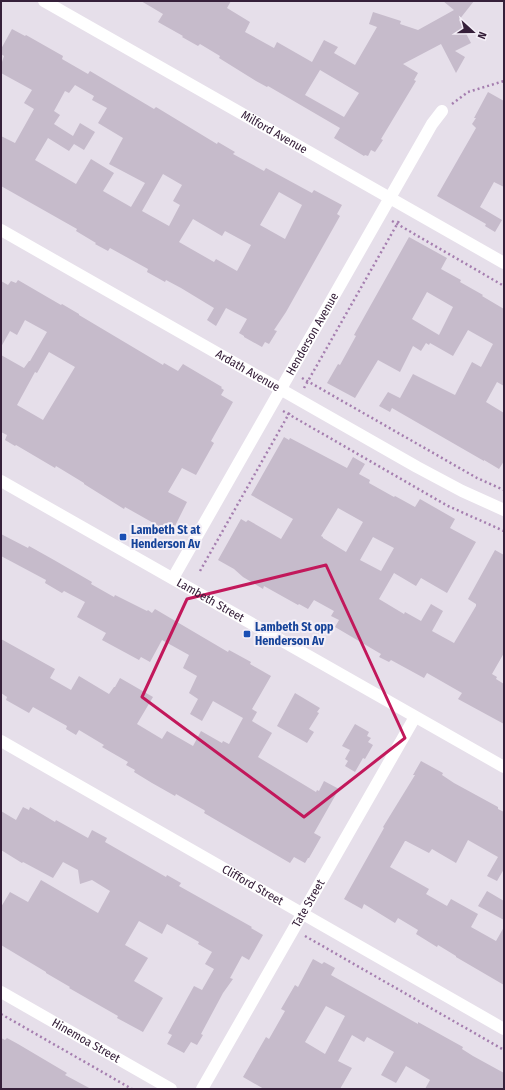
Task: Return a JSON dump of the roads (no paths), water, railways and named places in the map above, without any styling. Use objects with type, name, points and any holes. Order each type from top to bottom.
[{"type":"street","name":"Milford Avenue","points":[[44,1],[504,263]]},
{"type":"street","name":"Henderson Avenue","points":[[173,578],[432,124],[442,111]]},
{"type":"street","name":"Ardath Avenue","points":[[1,230],[435,477],[500,509]]},
{"type":"street","name":"Lambeth Street","points":[[1,481],[504,767]]},
{"type":"street","name":"Tate Street","points":[[202,1089],[415,716]]},
{"type":"street","name":"Clifford Street","points":[[1,741],[504,1029]]},
{"type":"street","name":"Hinemoa Street","points":[[1,992],[171,1089]]},
{"type":"place","name":"Lambeth St at Henderson Av","points":[[123,537]]},
{"type":"place","name":"Lambeth St opp Henderson Av","points":[[247,634]]}]
